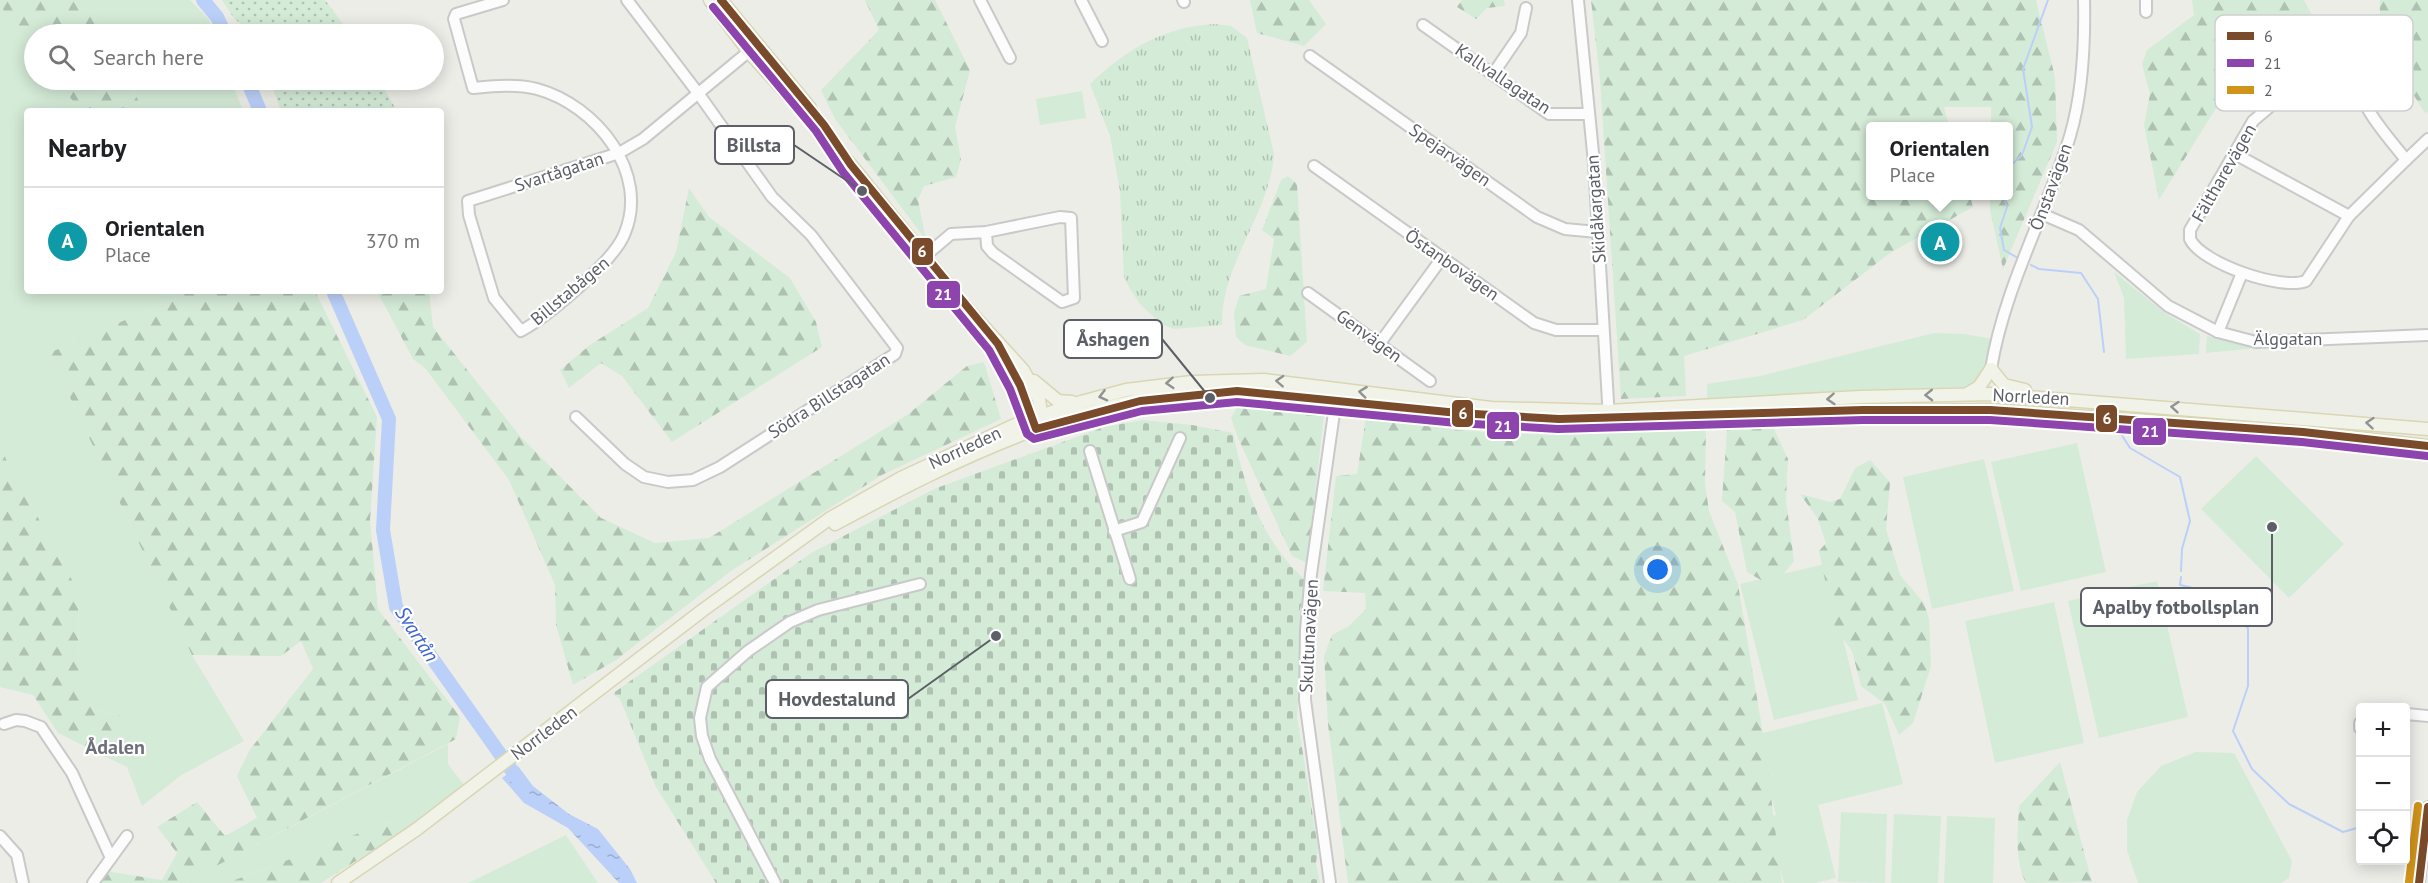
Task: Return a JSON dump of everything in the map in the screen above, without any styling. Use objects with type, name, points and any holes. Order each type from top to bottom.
[{"type":"main road","points":[[715,1],[998,344],[1050,397],[1058,401],[1081,402]]},
{"type":"main road","points":[[998,344],[1020,386],[1032,422]]},
{"type":"main road","points":[[1990,410],[1991,369]]},
{"type":"main road","points":[[1968,394],[1979,387],[1991,369]]},
{"type":"main road","points":[[1991,369],[2004,384],[2034,392],[2042,397]]},
{"type":"main road","points":[[1023,370],[1039,399],[1032,422]]},
{"type":"main road","name":"Norrleden","points":[[338,883],[417,829],[747,578],[829,519],[867,496],[964,447],[1081,402],[1157,384],[1264,380],[1337,395],[1476,414],[1608,415],[1990,410],[2292,432],[2428,446]]},
{"type":"main road","name":"Norrleden","points":[[1032,422],[1190,394],[1237,391],[1337,395]]},
{"type":"main road","name":"Norrleden","points":[[1608,415],[1861,397],[1991,394],[2428,429]]},
{"type":"street","name":"Billstabågen","points":[[503,0],[456,14],[454,19],[473,88],[519,86],[551,94],[567,101],[595,122],[619,153],[629,181],[630,199],[629,218],[617,249],[593,274],[521,330]]},
{"type":"street","points":[[627,0],[698,93]]},
{"type":"street","points":[[980,0],[1010,58]]},
{"type":"street","points":[[1081,0],[1102,41]]},
{"type":"street","name":"Skidåkargatan","points":[[1578,0],[1598,232],[1608,415]]},
{"type":"street","name":"Önstavägen","points":[[1991,369],[1998,330],[2070,134],[2078,99],[2085,35],[2084,0]]},
{"type":"street","points":[[2146,0],[2146,12]]},
{"type":"street","points":[[1493,74],[1521,33],[1526,8]]},
{"type":"street","name":"Kallvallagatan","points":[[1423,25],[1549,114],[1588,114]]},
{"type":"street","name":"Svartågatan","points":[[521,330],[494,298],[469,215],[468,201],[619,153],[643,139],[753,48]]},
{"type":"street","name":"Spejarvägen","points":[[1310,56],[1537,217],[1565,229],[1598,232]]},
{"type":"street","name":"Södra Billstagatan","points":[[576,417],[625,464],[644,477],[668,483],[693,480],[720,467],[895,354],[895,343],[811,235],[772,197],[698,93]]},
{"type":"street","name":"Fältharevägen","points":[[2263,111],[2253,121],[2190,230],[2190,239],[2207,257],[2242,273],[2291,282],[2306,281],[2349,216],[2428,139]]},
{"type":"street","name":"Fältharevägen","points":[[2369,111],[2406,160]]},
{"type":"street","points":[[2235,154],[2349,216]]},
{"type":"street","name":"Östanbovägen","points":[[1314,166],[1534,323],[1556,330],[1603,330]]},
{"type":"street","name":"Älggatan","points":[[2042,214],[2079,230],[2168,306],[2218,332],[2256,342],[2428,335]]},
{"type":"street","points":[[925,256],[951,234],[986,232],[1059,217],[1071,218],[1074,297],[1062,302],[993,253],[987,246],[986,232]]},
{"type":"street","points":[[1380,343],[1442,258]]},
{"type":"street","points":[[2218,332],[2242,273]]},
{"type":"street","name":"Genvägen","points":[[1308,293],[1430,381]]},
{"type":"street","name":"Skultunavägen","points":[[1330,883],[1305,700],[1305,676],[1311,574],[1337,395]]},
{"type":"street","points":[[1114,531],[1142,522],[1179,438]]},
{"type":"street","points":[[1090,451],[1130,579]]},
{"type":"street","points":[[775,883],[710,759],[702,736],[700,718],[707,687],[754,645],[790,622],[818,610],[920,584]]},
{"type":"street","points":[[2410,714],[2428,716]]},
{"type":"street","points":[[4,724],[15,720],[41,727],[72,773],[111,858]]},
{"type":"street","points":[[2419,883],[2428,807]]},
{"type":"street","points":[[0,836],[16,855],[23,883]]},
{"type":"street","points":[[93,883],[127,836]]},
{"type":"green space","points":[[0,0],[85,0],[98,24],[24,24],[24,40],[0,5]]},
{"type":"green space","points":[[85,0],[190,0],[210,24],[98,24]]},
{"type":"green space","points":[[222,0],[325,0],[343,24],[240,24]]},
{"type":"green space","points":[[865,0],[935,0],[970,70],[955,127],[961,159],[956,177],[924,186],[918,200],[926,240],[835,119],[821,90],[879,30]]},
{"type":"green space","points":[[1250,0],[1309,0],[1326,24],[1304,46],[1257,33]]},
{"type":"green space","points":[[1462,0],[1504,0],[1505,6],[1487,8],[1476,19],[1457,7]]},
{"type":"green space","points":[[1591,0],[2036,0],[2055,77],[2057,142],[2003,269],[1990,210],[1990,200],[2013,200],[2013,122],[1991,122],[1991,107],[1944,107],[1948,122],[1866,122],[1866,200],[1971,200],[1973,207],[1890,253],[1803,320],[1684,356],[1686,396],[1621,399],[1600,80]]},
{"type":"green space","points":[[2192,0],[2304,0],[2312,15],[2215,15],[2215,110],[2159,200],[2144,125],[2150,94],[2142,64],[2147,50],[2194,15]]},
{"type":"green space","points":[[2380,0],[2428,0],[2428,112],[2425,113],[2413,94],[2413,15],[2380,14]]},
{"type":"green space","points":[[0,5],[24,40],[24,90],[63,90],[79,108],[24,108],[24,294],[185,294],[49,353],[192,655],[244,741],[180,776],[142,806],[127,767],[106,757],[122,716],[94,710],[79,684],[78,591],[0,448]]},
{"type":"green space","points":[[1215,24],[1231,26],[1247,38],[1274,154],[1271,176],[1264,198],[1229,280],[1222,325],[1174,329],[1161,324],[1140,304],[1124,278],[1120,191],[1110,136],[1090,84],[1117,61],[1147,42],[1179,29]]},
{"type":"green space","points":[[63,90],[133,90],[140,104],[134,108],[79,108]]},
{"type":"green space","points":[[133,90],[235,90],[242,108],[133,108],[140,103]]},
{"type":"green space","points":[[274,90],[385,90],[395,108],[280,108]]},
{"type":"green space","points":[[1082,91],[1086,118],[1040,125],[1036,99]]},
{"type":"green space","points":[[1288,176],[1297,184],[1307,342],[1290,356],[1245,345],[1236,337],[1234,313],[1239,296],[1266,289],[1274,239],[1262,230],[1281,180]]},
{"type":"green space","points":[[689,188],[709,217],[790,278],[816,322],[822,347],[672,442],[622,376],[601,363],[569,388],[560,370],[590,345],[648,308],[676,252]]},
{"type":"green space","points":[[2114,272],[2165,313],[2200,334],[2199,354],[2126,359],[2124,298]]},
{"type":"green space","points":[[185,294],[316,294],[377,417],[370,520],[378,609],[460,717],[456,739],[184,883],[100,883],[105,871],[162,880],[177,853],[157,827],[197,802],[225,836],[257,818],[237,776],[249,751],[313,669],[301,641],[281,656],[192,655],[49,353]]},
{"type":"green space","points":[[379,294],[429,294],[433,327],[520,436],[601,518],[655,543],[709,538],[907,415],[967,366],[984,362],[1001,419],[882,475],[731,571],[616,660],[573,685],[556,625],[555,585],[509,480],[425,368],[413,359]]},
{"type":"green space","points":[[1934,333],[1965,334],[1992,339],[1981,379],[1967,387],[1858,390],[1707,400],[1707,384],[1760,376]]},
{"type":"green space","points":[[2207,336],[2257,348],[2206,353]]},
{"type":"green space","points":[[1240,402],[1309,406],[1324,415],[1307,563],[1292,556],[1238,438],[1231,418]]},
{"type":"green space","points":[[1366,417],[1457,430],[1521,434],[1706,422],[1705,484],[1709,511],[1738,584],[1763,734],[1782,883],[1348,883],[1328,724],[1324,656],[1332,635],[1349,626],[1366,609],[1365,593],[1323,591],[1336,476],[1357,474]]},
{"type":"green space","points":[[1769,418],[1788,459],[1786,500],[1794,561],[1773,587],[1747,572],[1735,512],[1722,501],[1727,430]]},
{"type":"green space","points":[[1143,420],[1192,425],[1233,433],[1243,475],[1258,515],[1279,551],[1308,582],[1300,609],[1302,661],[1297,716],[1318,848],[1316,863],[1320,883],[716,883],[656,787],[620,699],[612,694],[811,553],[934,489],[1104,427]]},
{"type":"green space","points":[[2077,443],[2106,572],[2021,591],[1991,462]]},
{"type":"green space","points":[[0,448],[78,591],[79,684],[94,710],[122,716],[106,757],[58,733],[33,695],[0,687]]},
{"type":"green space","points":[[2256,456],[2344,544],[2289,598],[2201,509]]},
{"type":"green space","points":[[1984,459],[2014,591],[1932,609],[1903,477]]},
{"type":"green space","points":[[1870,460],[1890,482],[1886,529],[1900,575],[1924,603],[1929,619],[1931,666],[1913,723],[1899,735],[1885,704],[1861,686],[1852,651],[1835,628],[1819,551],[1826,543],[1818,519],[1800,494],[1830,502],[1840,499],[1855,468]]},
{"type":"green space","points":[[1825,564],[1858,700],[1774,720],[1740,584]]},
{"type":"green space","points":[[2157,581],[2188,717],[2099,738],[2068,601]]},
{"type":"green space","points":[[2054,602],[2084,743],[1995,763],[1965,621]]},
{"type":"green space","points":[[1882,703],[1903,784],[1818,805],[1836,878],[1815,883],[1784,883],[1767,818],[1776,815],[1755,735]]},
{"type":"green space","points":[[448,744],[448,764],[464,785],[411,826],[391,821],[227,883],[184,883]]},
{"type":"green space","points":[[2196,752],[2234,753],[2292,861],[2289,878],[2281,883],[2138,883],[2127,850],[2127,820],[2137,792],[2161,766]]},
{"type":"green space","points":[[2060,762],[2092,882],[2026,883],[2018,855],[2019,806]]},
{"type":"green space","points":[[1841,812],[1887,814],[1885,883],[1838,882]]},
{"type":"green space","points":[[1894,814],[1941,816],[1938,883],[1891,883]]},
{"type":"green space","points":[[1947,816],[1995,818],[1993,883],[1944,883]]},
{"type":"green space","points":[[391,821],[411,826],[321,883],[227,883]]},
{"type":"green space","points":[[566,835],[598,883],[468,883]]},
{"type":"water","points":[[518,766],[533,786],[569,814],[598,829],[630,869],[637,883],[619,883],[568,828],[524,803],[502,778]]},
{"type":"waterway","name":"Svartån","points":[[203,0],[220,24]]},
{"type":"waterway","points":[[2013,163],[2022,155],[2032,127],[2023,69],[2048,0]]},
{"type":"waterway","name":"Svartån","points":[[251,90],[259,108]]},
{"type":"waterway","points":[[2004,200],[2007,207],[2000,228],[2004,250],[2018,258]]},
{"type":"waterway","points":[[2031,265],[2039,269],[2081,273],[2098,299],[2104,352]]},
{"type":"waterway","name":"Svartån","points":[[334,294],[389,419],[383,530],[396,607],[522,785]]},
{"type":"waterway","points":[[2116,426],[2130,448],[2180,477],[2190,521],[2182,549],[2181,571]]},
{"type":"waterway","points":[[2181,577],[2180,585],[2191,587],[2209,596],[2248,628],[2248,686],[2233,731],[2252,769],[2289,804],[2343,832],[2356,828]]},
{"type":"transit line","name":"6","points":[[721,0],[824,125],[851,165],[998,344],[1020,385],[1036,429],[1140,401],[1237,391],[1458,413],[1559,419],[1863,410],[1990,410],[2303,432],[2428,446]]},
{"type":"transit line","name":"21","points":[[713,7],[816,131],[843,172],[989,350],[1010,389],[1027,434],[1034,439],[1142,411],[1237,402],[1457,423],[1558,429],[1863,420],[1990,420],[2302,442],[2427,456]]},
{"type":"transit line","name":"2","points":[[2409,882],[2418,806]]},
{"type":"transit line","name":"6","points":[[2419,883],[2428,807]]},
{"type":"place","name":"Billsta","points":[[862,191]]},
{"type":"place","name":"Orientalen","points":[[1940,242]]},
{"type":"place","name":"Åshagen","points":[[1210,398]]},
{"type":"place","name":"Apalby fotbollsplan","points":[[2272,527]]},
{"type":"place","name":"Hovdestalund","points":[[996,636]]},
{"type":"district","name":"Ådalen","points":[[115,747]]}]
